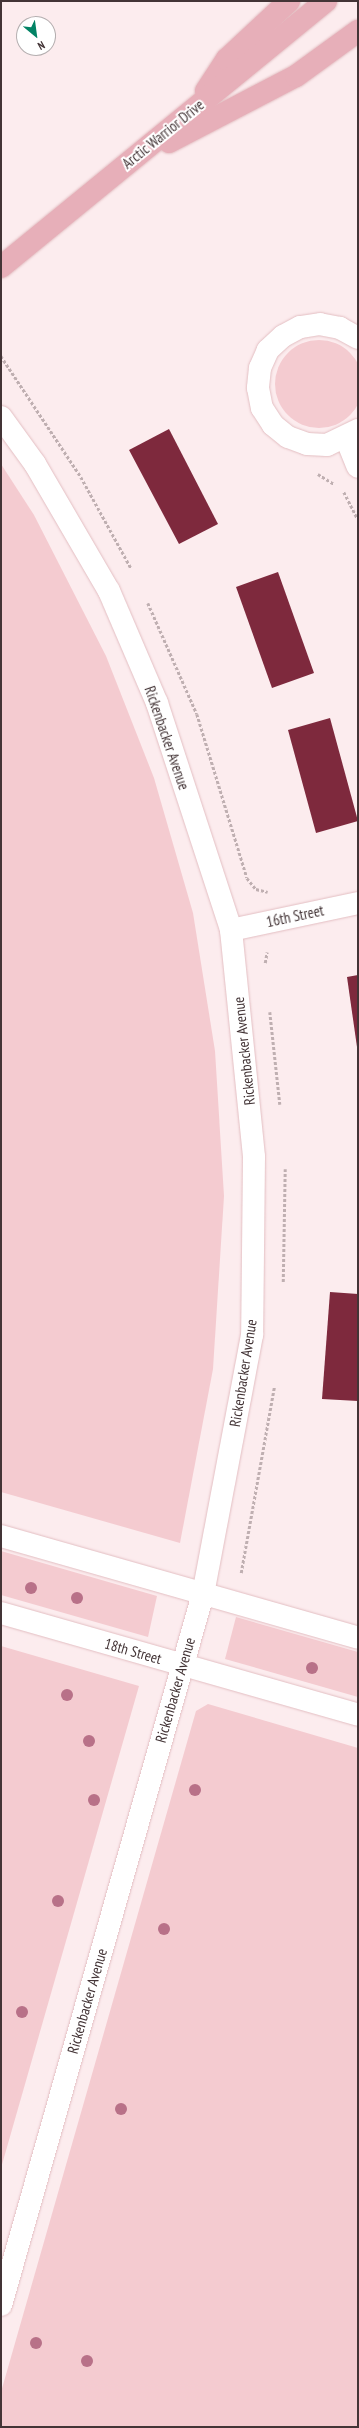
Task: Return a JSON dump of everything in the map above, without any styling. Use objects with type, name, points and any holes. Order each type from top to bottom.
[{"type":"main road","points":[[195,109],[227,59],[289,1]]},
{"type":"main road","name":"Arctic Warrior Drive","points":[[1,267],[326,1]]},
{"type":"main road","points":[[129,162],[296,76],[358,31]]},
{"type":"street","points":[[358,338],[340,328],[320,324],[300,327],[283,336],[268,350],[260,368],[258,388],[262,408],[273,425],[288,437],[320,444],[352,434],[358,467]]},
{"type":"street","name":"Rickenbacker Avenue","points":[[1,417],[35,464],[110,591],[157,704],[231,930],[254,1157],[252,1335],[203,1594],[1,2305]]},
{"type":"street","name":"16th Street","points":[[231,930],[358,903]]},
{"type":"street","points":[[1,1536],[358,1638]]},
{"type":"street","name":"18th Street","points":[[1,1613],[358,1715]]},
{"type":"shaded area","points":[[319,340],[336,344],[350,353],[359,367],[363,384],[359,401],[350,415],[336,424],[319,428],[302,424],[288,415],[279,401],[275,384],[279,367],[288,353],[302,344]]},
{"type":"shaded area","points":[[1,464],[34,515],[106,656],[154,778],[193,913],[215,1051],[224,1196],[213,1369],[180,1543],[1,1492]]},
{"type":"shaded area","points":[[1,1551],[157,1596],[148,1637],[1,1595]]},
{"type":"shaded area","points":[[236,1617],[358,1652],[358,1697],[225,1659]]},
{"type":"shaded area","points":[[1,1646],[139,1686],[1,2168]]},
{"type":"shaded area","points":[[208,1704],[358,1748],[358,2427],[1,2427],[1,2392],[196,1711]]},
{"type":"building","points":[[169,429],[218,524],[179,544],[129,450]]},
{"type":"building","points":[[278,572],[314,673],[272,688],[236,587]]},
{"type":"building","points":[[330,718],[358,821],[316,833],[288,730]]},
{"type":"building","points":[[358,975],[358,1047],[357,1047],[347,977]]},
{"type":"building","points":[[330,1292],[358,1294],[358,1401],[322,1399]]}]
